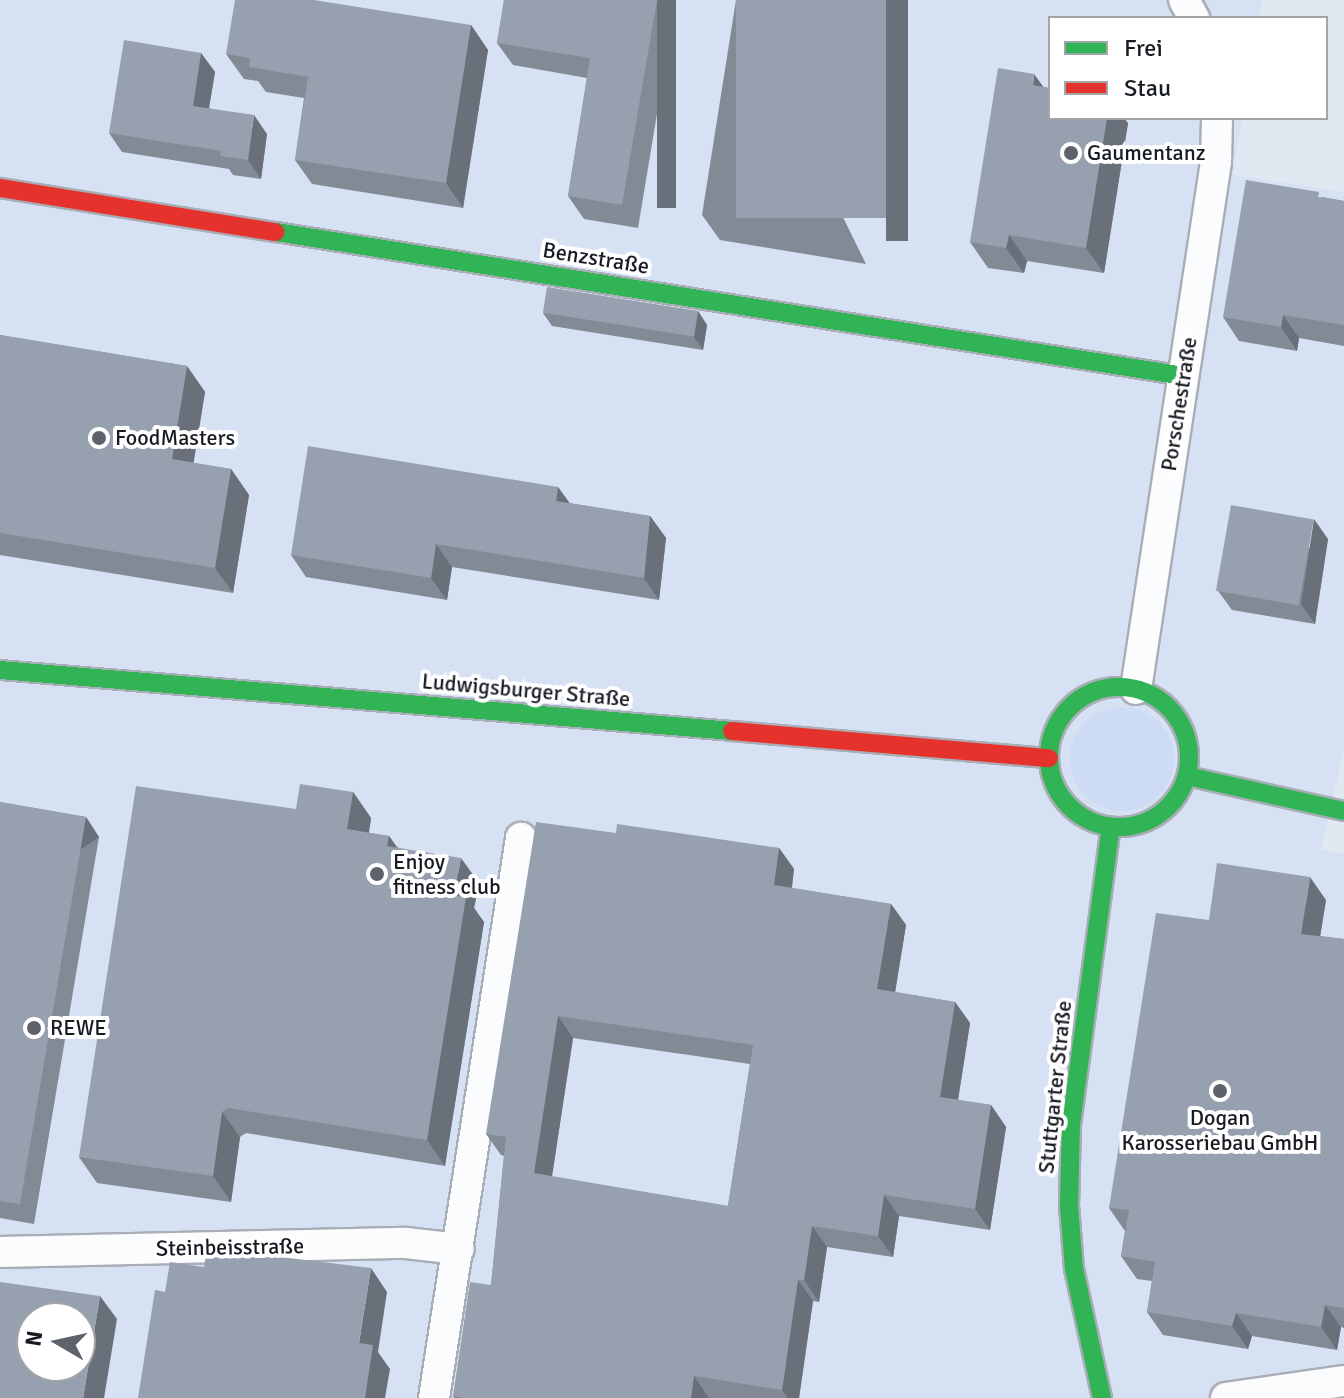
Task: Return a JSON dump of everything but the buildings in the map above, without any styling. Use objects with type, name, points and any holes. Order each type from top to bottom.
[{"type":"street","name":"Porschestraße","points":[[1136,689],[1216,162],[1217,120]]},
{"type":"street","name":"Benzstraße","points":[[0,188],[1184,376]]},
{"type":"street","name":"Ludwigsburger Straße","points":[[0,670],[1049,758]]},
{"type":"street","points":[[1112,687],[1136,689],[1167,705],[1179,720],[1188,742],[1187,776],[1164,811],[1131,827],[1111,827],[1078,814],[1062,799],[1049,758],[1059,720],[1077,701],[1112,687]]},
{"type":"street","points":[[1187,776],[1344,811]]},
{"type":"street","name":"Stuttgarter Straße","points":[[1102,1398],[1074,1269],[1069,1191],[1071,1125],[1111,827]]},
{"type":"street","points":[[434,1398],[521,838]]},
{"type":"street","name":"Steinbeisstraße","points":[[0,1252],[406,1243],[459,1249]]},
{"type":"street","points":[[1226,1398],[1344,1381]]},
{"type":"shaded area","points":[[0,0],[1262,0],[1259,16],[1048,16],[1048,120],[1242,120],[1233,175],[1344,192],[1344,749],[1321,850],[1344,854],[1344,1398],[0,1398]]},
{"type":"shaded area","points":[[1122,707],[1142,711],[1159,722],[1170,739],[1174,759],[1170,779],[1159,796],[1142,807],[1122,811],[1102,807],[1085,796],[1074,779],[1070,759],[1074,739],[1085,722],[1102,711]]},
{"type":"traffic: fast","points":[[276,232],[1184,376]]},
{"type":"traffic: fast","points":[[0,670],[732,731]]},
{"type":"traffic: fast","points":[[1119,687],[1146,692],[1169,707],[1184,730],[1189,757],[1184,784],[1169,807],[1146,822],[1119,827],[1092,822],[1069,807],[1054,784],[1049,757],[1054,730],[1069,707],[1092,692],[1119,687]]},
{"type":"traffic: fast","points":[[1187,776],[1344,811]]},
{"type":"traffic: fast","points":[[1102,1398],[1074,1269],[1069,1206],[1071,1125],[1111,827]]},
{"type":"traffic: jam","points":[[0,188],[276,232]]},
{"type":"traffic: jam","points":[[732,731],[1049,758]]},
{"type":"place","name":"Gaumentanz","points":[[1071,153]]},
{"type":"place","name":"FoodMasters","points":[[99,438]]},
{"type":"place","name":"Enjoy fitness club","points":[[377,874]]},
{"type":"place","name":"REWE","points":[[34,1028]]},
{"type":"place","name":"Dogan Karosseriebau GmbH","points":[[1220,1091]]}]
